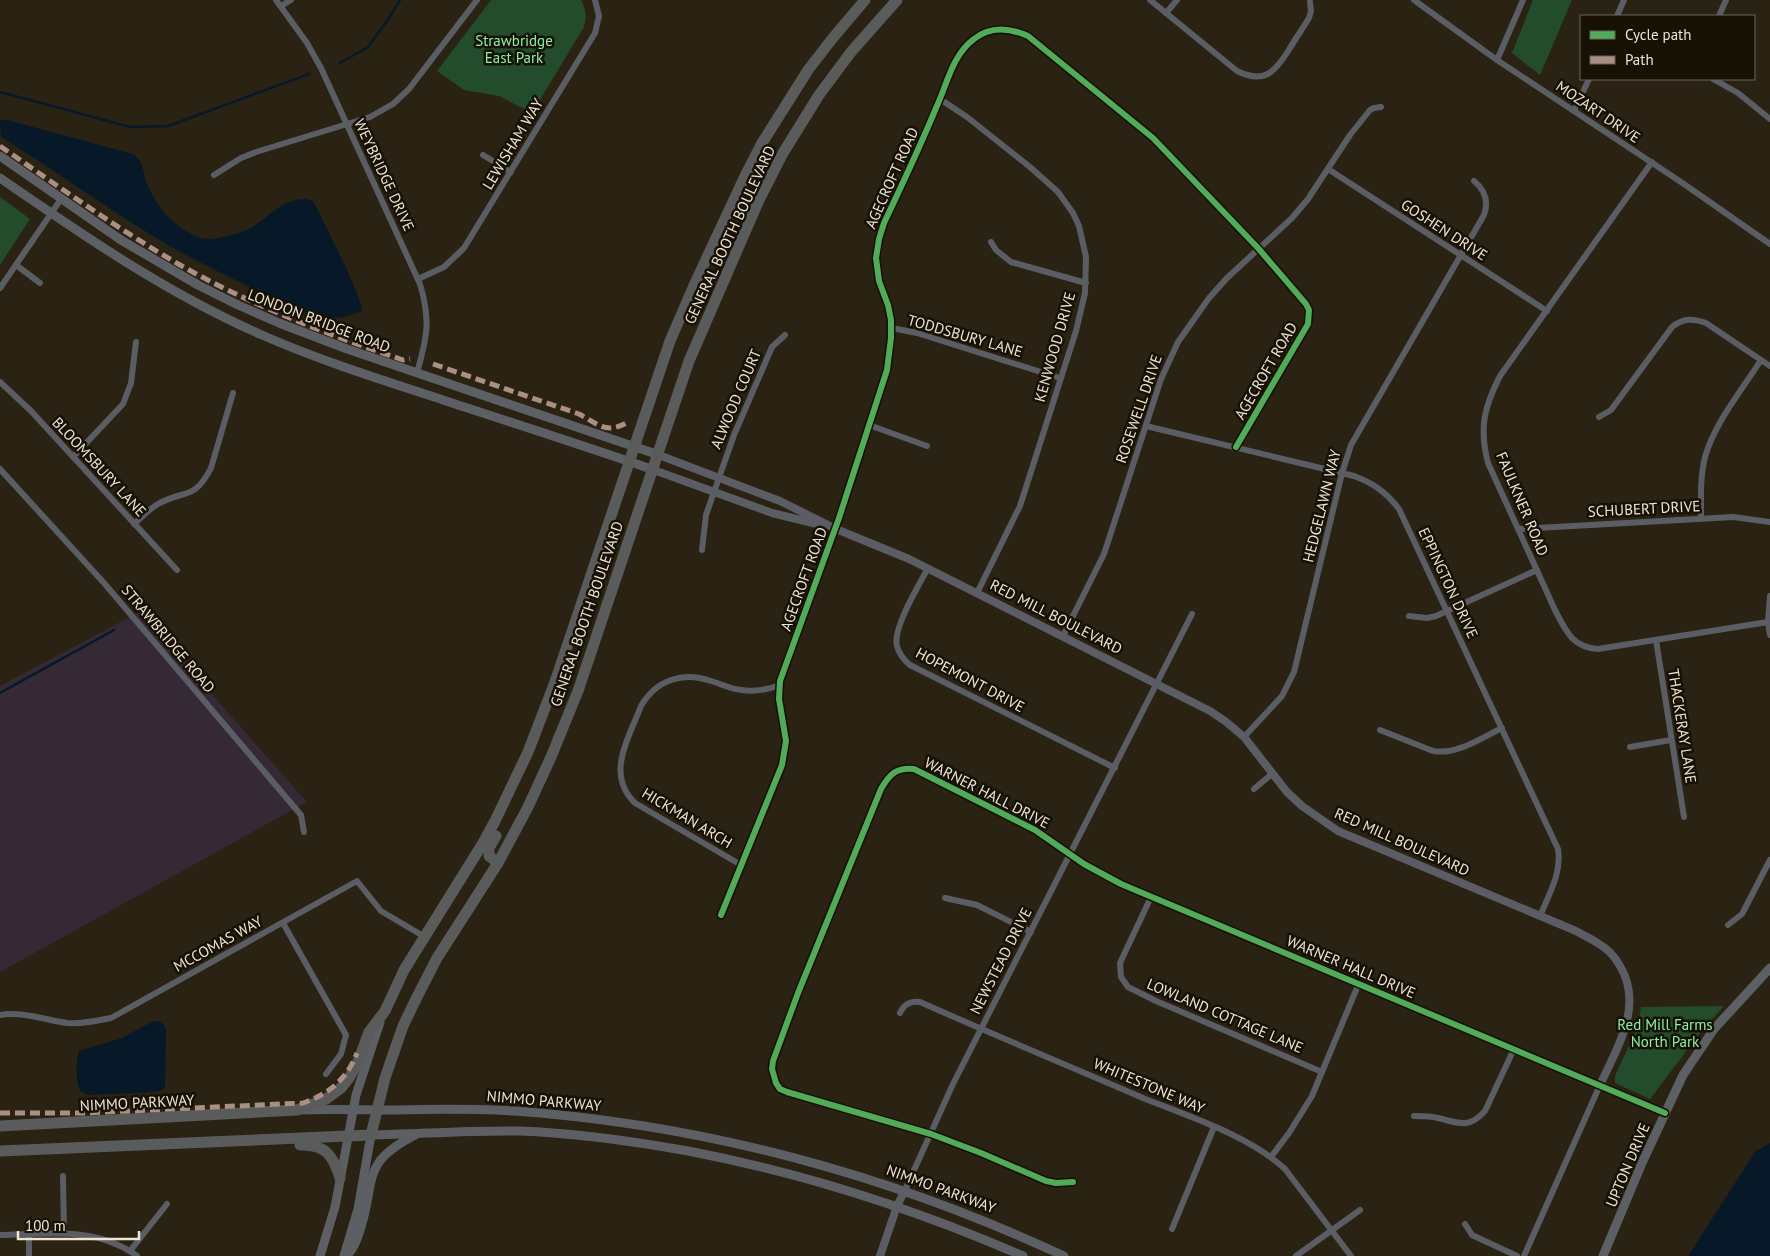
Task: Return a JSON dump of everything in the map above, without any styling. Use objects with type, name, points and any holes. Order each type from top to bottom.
[{"type":"highway","name":"GENERAL BOOTH BOULEVARD","points":[[385,1011],[404,970],[483,843],[528,752],[555,682],[670,341],[745,176],[762,143],[808,70],[865,0]]},
{"type":"highway","name":"GENERAL BOOTH BOULEVARD","points":[[371,1135],[376,1110],[393,1053],[417,997],[437,958],[498,863],[539,783],[578,690],[656,454],[689,361],[739,245],[783,153],[811,108],[851,52],[896,0]]},
{"type":"highway","points":[[498,863],[489,856],[490,848],[509,810],[515,780]]},
{"type":"highway","points":[[297,1110],[326,1099],[341,1088],[355,1068],[369,1032],[385,1011]]},
{"type":"highway","name":"NIMMO PARKWAY","points":[[0,1126],[297,1110]]},
{"type":"highway","name":"NIMMO PARKWAY","points":[[0,1151],[371,1135]]},
{"type":"highway","points":[[196,1144],[234,1148],[314,1146],[321,1148],[332,1158],[340,1178]]},
{"type":"main road","name":"LONDON BRIDGE ROAD","points":[[0,156],[144,254],[230,301],[313,337],[656,454]]},
{"type":"main road","points":[[0,178],[113,256],[151,279],[217,314],[262,335],[319,358],[652,469]]},
{"type":"main road","name":"UPTON DRIVE","points":[[1603,1256],[1683,1075],[1707,1039],[1770,968]]},
{"type":"main road","name":"GENERAL BOOTH BOULEVARD","points":[[320,1256],[332,1219],[352,1110],[363,1070],[385,1011]]},
{"type":"main road","name":"NIMMO PARKWAY","points":[[297,1110],[513,1111],[667,1130],[790,1156],[905,1190],[1007,1230],[1064,1256]]},
{"type":"main road","name":"NIMMO PARKWAY","points":[[371,1135],[519,1132],[624,1141],[714,1156],[776,1170],[897,1206],[1023,1256]]},
{"type":"main road","points":[[345,1256],[358,1238],[375,1167],[389,1150],[417,1134]]},
{"type":"main road","name":"GENERAL BOOTH BOULEVARD","points":[[345,1256],[358,1209],[371,1135]]},
{"type":"street","name":"WEYBRIDGE DRIVE","points":[[276,0],[307,43],[321,68],[418,279],[424,296],[428,325],[427,338],[418,373]]},
{"type":"street","points":[[281,6],[291,0]]},
{"type":"street","points":[[214,175],[227,166],[256,152],[370,117],[382,111],[402,97],[477,0]]},
{"type":"street","name":"LEWISHAM WAY","points":[[418,279],[444,267],[464,248],[596,34],[599,16],[595,0]]},
{"type":"street","points":[[1150,0],[1238,71],[1252,76],[1260,76],[1272,72],[1282,62],[1309,18],[1310,2]]},
{"type":"street","points":[[1166,13],[1177,0]]},
{"type":"street","name":"MOZART DRIVE","points":[[1414,0],[1498,60],[1652,162],[1770,244]]},
{"type":"street","points":[[1498,60],[1523,0]]},
{"type":"street","points":[[1617,15],[1624,0]]},
{"type":"street","points":[[1719,15],[1726,0]]},
{"type":"street","name":"AGECROFT ROAD","points":[[721,915],[782,765],[785,754],[786,732],[779,699],[780,685],[836,529],[887,370],[892,328],[888,305],[876,270],[877,246],[884,223],[959,55],[973,39],[999,29],[1019,32],[1028,36],[1153,138],[1258,248],[1302,299],[1309,310],[1308,324],[1236,447]]},
{"type":"street","points":[[1574,111],[1589,80]]},
{"type":"street","points":[[1715,80],[1738,92],[1770,120]]},
{"type":"street","name":"KENWOOD DRIVE","points":[[940,99],[1015,154],[1058,192],[1073,213],[1079,226],[1086,257],[1086,283],[1076,331],[1020,506],[977,593]]},
{"type":"street","name":"ROSEWELL DRIVE","points":[[1063,636],[1104,554],[1163,372],[1181,336],[1209,298],[1227,278],[1292,218],[1308,199],[1350,136],[1370,110],[1381,107]]},
{"type":"street","points":[[483,155],[511,172]]},
{"type":"street","name":"FAULKNER ROAD","points":[[1652,162],[1500,376],[1486,408],[1483,422],[1483,436],[1488,463],[1566,632],[1582,646],[1598,649],[1768,622]]},
{"type":"street","name":"GOSHEN DRIVE","points":[[1328,169],[1547,311]]},
{"type":"street","name":"HEDGELAWN WAY","points":[[1244,737],[1282,696],[1294,672],[1342,474],[1351,445],[1486,211],[1486,196],[1474,181]]},
{"type":"street","points":[[0,288],[61,198]]},
{"type":"street","points":[[991,242],[996,250],[1011,262],[1086,283]]},
{"type":"street","points":[[16,265],[40,283]]},
{"type":"street","points":[[1599,417],[1611,410],[1672,327],[1685,320],[1692,319],[1706,323],[1770,366]]},
{"type":"street","name":"TODDSBURY LANE","points":[[892,328],[917,333],[1060,378]]},
{"type":"street","name":"ALWOOD COURT","points":[[702,550],[706,515],[734,435],[772,347],[785,335]]},
{"type":"street","points":[[72,457],[123,404],[132,383],[136,342]]},
{"type":"street","points":[[1701,518],[1701,484],[1706,455],[1724,418],[1762,360]]},
{"type":"street","name":"BLOOMSBURY LANE","points":[[0,382],[31,411],[177,570]]},
{"type":"street","points":[[134,524],[152,508],[169,499],[193,491],[206,479],[233,393]]},
{"type":"street","points":[[869,425],[927,446]]},
{"type":"street","name":"EPPINGTON DRIVE","points":[[1146,426],[1342,474],[1374,484],[1392,499],[1447,610],[1558,849],[1559,867],[1557,876],[1540,916]]},
{"type":"street","name":"RED MILL BOULEVARD","points":[[656,454],[780,501],[836,529],[928,568],[1210,711],[1244,737],[1287,792],[1302,806],[1338,831],[1576,931],[1600,944],[1617,960],[1628,982],[1631,1005],[1629,1016],[1524,1256]]},
{"type":"street","name":"STRAWBRIDGE ROAD","points":[[0,469],[104,583],[294,807],[300,816],[304,832]]},
{"type":"street","name":"RED MILL BOULEVARD","points":[[652,469],[772,514],[836,529]]},
{"type":"street","name":"SCHUBERT DRIVE","points":[[1518,529],[1733,517],[1770,522]]},
{"type":"street","name":"HOPEMONT DRIVE","points":[[928,568],[898,628],[896,646],[904,660],[910,665],[1115,768]]},
{"type":"street","points":[[1409,616],[1427,618],[1436,616],[1537,570]]},
{"type":"street","points":[[1770,596],[1768,622],[1770,635]]},
{"type":"street","name":"NEWSTEAD DRIVE","points":[[880,1256],[897,1206],[953,1084],[1192,614]]},
{"type":"street","name":"THACKERAY LANE","points":[[1656,640],[1684,816]]},
{"type":"street","name":"HICKMAN ARCH","points":[[741,865],[635,803],[629,797],[621,782],[620,763],[641,706],[646,697],[661,684],[678,677],[688,676],[710,680],[740,690],[764,690],[780,685]]},
{"type":"street","points":[[1380,730],[1433,752],[1440,752],[1454,751],[1502,728]]},
{"type":"street","points":[[1630,746],[1671,740]]},
{"type":"street","name":"WARNER HALL DRIVE","points":[[1073,1182],[1056,1183],[1046,1181],[931,1134],[786,1092],[780,1089],[776,1083],[772,1068],[773,1061],[798,993],[881,789],[888,777],[900,769],[914,769],[1035,830],[1070,856],[1121,884],[1665,1113]]},
{"type":"street","points":[[1254,789],[1273,774]]},
{"type":"street","points":[[1728,925],[1742,914],[1770,860]]},
{"type":"street","name":"MCCOMAS WAY","points":[[0,1015],[14,1014],[69,1023],[84,1023],[111,1018],[357,881],[380,911],[425,936]]},
{"type":"street","name":"LOWLAND COTTAGE LANE","points":[[1151,896],[1120,963],[1121,977],[1128,988],[1322,1072]]},
{"type":"street","points":[[945,898],[977,905],[1031,932]]},
{"type":"street","points":[[283,922],[346,1035],[341,1054],[326,1074]]},
{"type":"street","points":[[1271,1157],[1300,1117],[1322,1072],[1359,983]]},
{"type":"street","name":"WHITESTONE WAY","points":[[900,1013],[904,1006],[909,1003],[920,1002],[1253,1146],[1271,1157],[1285,1169],[1351,1256]]},
{"type":"street","points":[[1414,1116],[1436,1117],[1452,1123],[1466,1124],[1479,1118],[1485,1110],[1514,1048]]},
{"type":"street","points":[[1172,1229],[1214,1128]]},
{"type":"street","points":[[63,1176],[64,1233]]},
{"type":"street","points":[[130,1251],[167,1204]]},
{"type":"street","points":[[1296,1256],[1360,1210]]},
{"type":"street","points":[[1465,1224],[1472,1236],[1517,1256]]},
{"type":"street","points":[[0,1234],[64,1233],[99,1238],[130,1251],[137,1256]]},
{"type":"street","points":[[29,1234],[30,1256]]},
{"type":"shaded area","points":[[143,610],[217,700],[307,802],[0,972],[0,686]]},
{"type":"green space","name":"Strawbridge East Park","points":[[491,0],[581,0],[584,7],[586,16],[584,27],[532,113],[499,96],[464,90],[437,71]]},
{"type":"green space","points":[[1533,0],[1572,0],[1540,75],[1512,53]]},
{"type":"green space","points":[[0,197],[30,219],[0,265]]},
{"type":"green space","name":"Red Mill Farms North Park","points":[[1724,1006],[1703,1029],[1650,1099],[1615,1083],[1615,1076],[1638,1026],[1641,1007]]},
{"type":"water","points":[[0,120],[7,120],[133,154],[139,160],[151,193],[162,209],[175,223],[200,238],[214,239],[239,233],[256,225],[287,203],[304,199],[313,201],[356,291],[362,311],[348,316],[333,318],[302,311],[196,260],[143,229],[1,137]]},
{"type":"water","points":[[153,1021],[161,1022],[166,1029],[165,1086],[163,1090],[88,1095],[80,1090],[77,1075],[79,1051],[122,1038]]},
{"type":"water","points":[[1770,1143],[1770,1256],[1688,1256],[1755,1152]]},
{"type":"waterway","points":[[340,63],[368,47],[400,0]]},
{"type":"waterway","points":[[0,92],[130,127],[168,126],[309,74]]},
{"type":"waterway","points":[[0,693],[114,630]]},
{"type":"marked path","points":[[0,146],[134,237],[207,280],[261,306],[317,329],[403,360],[410,359]]},
{"type":"marked path","points":[[433,364],[579,414],[602,427],[614,428],[628,422]]},
{"type":"marked path","points":[[0,1113],[84,1113],[303,1103],[321,1095],[336,1084],[348,1071],[357,1053]]},
{"type":"cycle path","points":[[721,915],[782,765],[786,741],[779,699],[780,681],[839,518],[887,370],[891,320],[888,305],[879,281],[876,258],[879,239],[884,223],[924,137],[955,62],[960,53],[980,35],[993,30],[1007,30],[1028,36],[1153,138],[1258,248],[1306,304],[1309,310],[1308,324],[1236,447]]},
{"type":"cycle path","points":[[1073,1182],[1056,1183],[1046,1181],[931,1134],[787,1092],[780,1089],[776,1083],[772,1069],[773,1061],[798,993],[881,789],[890,776],[902,769],[914,769],[1035,830],[1084,864],[1121,884],[1665,1113]]}]
